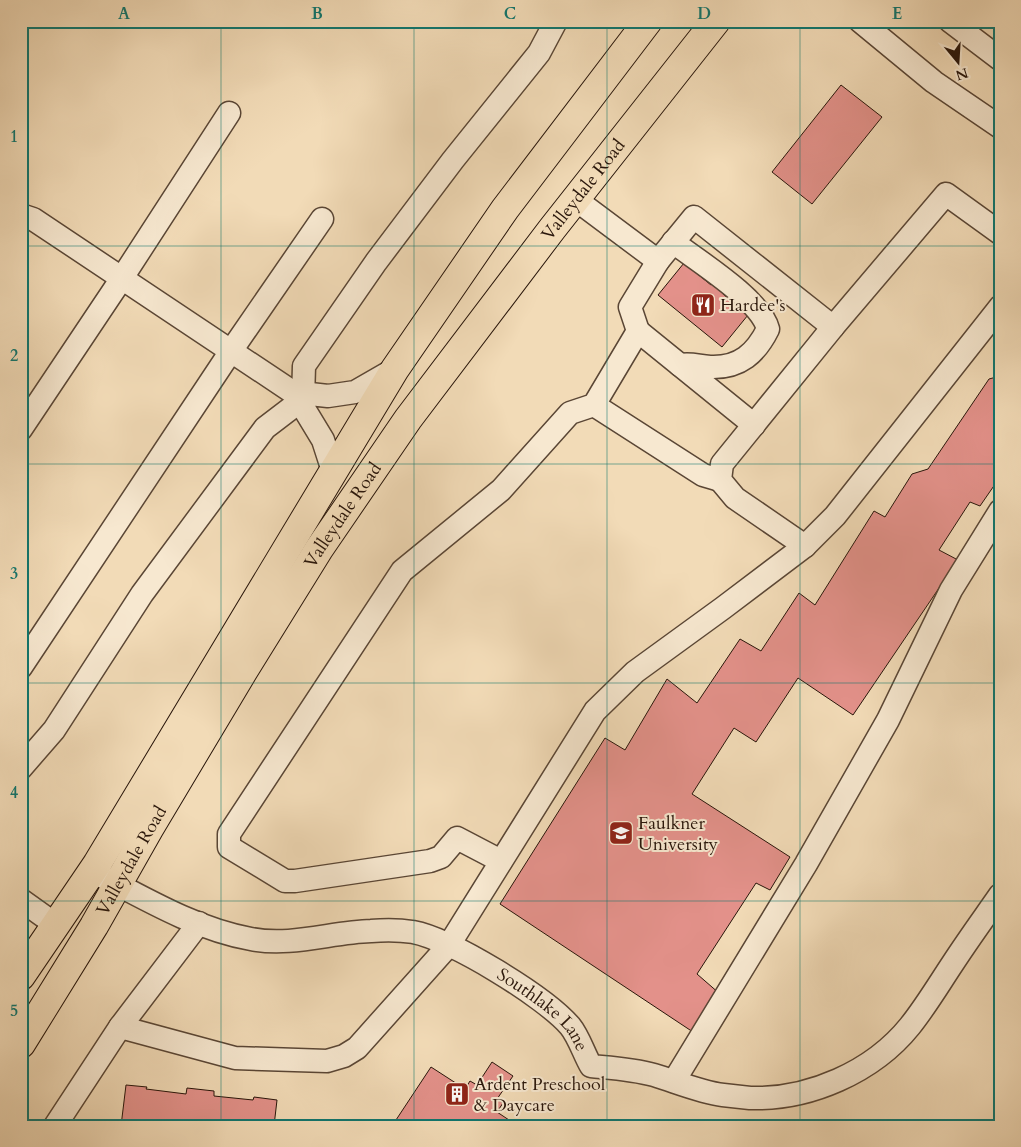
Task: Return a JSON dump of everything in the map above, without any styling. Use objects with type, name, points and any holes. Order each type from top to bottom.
[{"type":"main road","name":"Valleydale Road","points":[[21,976],[92,871],[395,369],[505,209],[648,21]]},
{"type":"main road","name":"Valleydale Road","points":[[21,1044],[94,926],[229,695],[319,549],[408,419],[575,199],[716,21]]},
{"type":"street","points":[[333,471],[323,440],[303,407],[304,366],[376,262],[453,160],[539,52],[556,21]]},
{"type":"street","points":[[860,21],[934,82],[1000,127]]},
{"type":"street","points":[[950,21],[1000,59]]},
{"type":"street","points":[[21,429],[229,113]]},
{"type":"street","points":[[720,480],[722,464],[833,327],[946,194],[1000,232]]},
{"type":"street","points":[[575,199],[658,261]]},
{"type":"street","points":[[21,215],[33,219],[303,399]]},
{"type":"street","points":[[754,424],[638,331],[630,307],[658,261],[673,242],[694,217],[833,327]]},
{"type":"street","points":[[21,667],[231,351],[322,219]]},
{"type":"street","points":[[673,242],[746,297],[760,311],[766,320],[768,328],[756,350],[738,362],[723,367],[708,367],[694,363],[680,365]]},
{"type":"street","points":[[120,1027],[235,1058],[328,1061],[344,1056],[357,1048],[449,945],[595,711],[635,672],[724,608],[805,546],[835,516],[1000,307]]},
{"type":"street","points":[[501,861],[456,838],[441,857],[430,861],[285,881],[229,846],[228,834],[402,571],[500,490],[570,413],[594,405],[638,331]]},
{"type":"street","points":[[21,768],[54,730],[142,594],[265,428],[310,394],[328,396],[355,392],[395,369]]},
{"type":"street","points":[[594,405],[703,475],[720,480],[735,498],[805,546]]},
{"type":"street","points":[[674,1081],[816,847],[888,720],[951,590],[1000,511]]},
{"type":"street","name":"Southlake Lane","points":[[92,871],[199,923],[252,940],[282,941],[371,930],[413,932],[449,945],[544,1001],[571,1027],[591,1066],[620,1068],[652,1074],[720,1094],[750,1098],[801,1092],[824,1085],[851,1074],[891,1046],[909,1028],[997,905]]},
{"type":"street","points":[[21,900],[56,925]]},
{"type":"street","points":[[55,1126],[120,1027],[199,923]]},
{"type":"building","points":[[841,85],[882,117],[812,204],[772,172]]},
{"type":"building","name":"Hardee's","points":[[684,263],[711,285],[715,280],[727,289],[723,294],[748,315],[722,347],[658,295]]},
{"type":"building","points":[[1000,376],[1000,477],[980,506],[970,502],[939,550],[958,560],[853,715],[798,678],[756,742],[734,728],[692,794],[790,857],[770,890],[756,883],[697,974],[720,994],[693,1032],[500,904],[605,738],[625,750],[667,679],[697,703],[740,639],[761,651],[799,593],[815,605],[874,511],[885,517],[912,474],[928,469],[989,379]]},
{"type":"building","name":"Ardent Preschool & Daycare","points":[[492,1062],[513,1076],[497,1099],[503,1103],[497,1112],[518,1126],[392,1126],[431,1067],[465,1089],[470,1081],[477,1085]]},
{"type":"building","points":[[126,1085],[186,1094],[187,1088],[214,1091],[214,1096],[253,1100],[254,1097],[277,1100],[274,1126],[121,1126]]},
{"type":"place","name":"Hardee's","points":[[703,305]]},
{"type":"place","name":"Faulkner University","points":[[621,833]]},
{"type":"place","name":"Ardent Preschool & Daycare","points":[[457,1094]]}]
